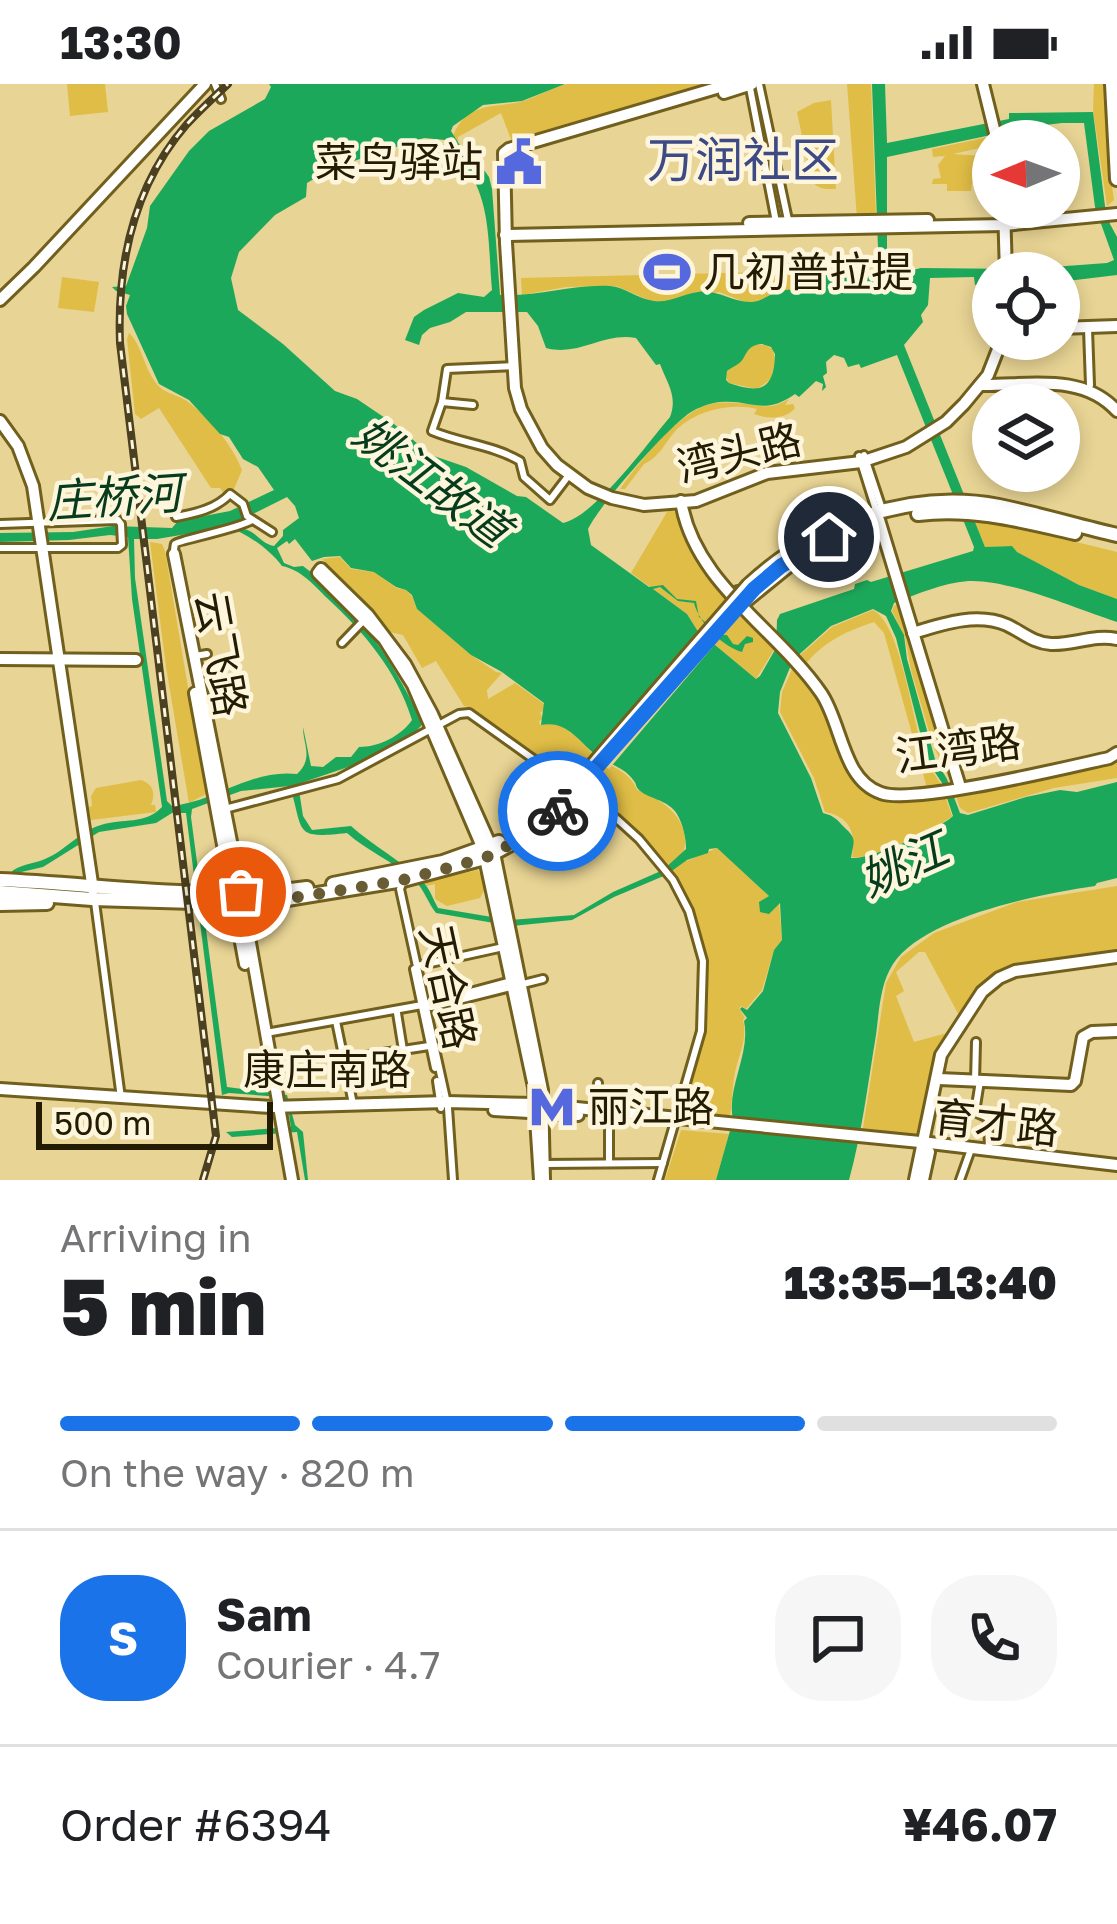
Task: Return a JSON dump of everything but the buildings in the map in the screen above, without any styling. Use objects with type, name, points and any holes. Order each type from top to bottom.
[{"type":"main road","points":[[0,300],[205,84]]},
{"type":"main road","points":[[507,154],[730,84]]},
{"type":"main road","points":[[507,154],[753,84]]},
{"type":"main road","points":[[987,84],[996,120]]},
{"type":"main road","points":[[1112,84],[1117,179]]},
{"type":"main road","name":"湾头路","points":[[507,154],[515,388],[542,448],[569,475],[606,493],[681,501],[770,466],[862,458],[925,435],[982,383],[991,360]]},
{"type":"main road","points":[[1080,214],[1117,212]]},
{"type":"main road","points":[[508,232],[972,219]]},
{"type":"main road","name":"湾头路","points":[[513,314],[523,395],[539,436],[571,470],[606,493]]},
{"type":"main road","points":[[1080,324],[1117,323]]},
{"type":"main road","points":[[1080,326],[1117,323]]},
{"type":"main road","name":"湾头路","points":[[938,425],[984,374],[990,360]]},
{"type":"main road","points":[[982,383],[1065,380],[1090,385],[1117,408]]},
{"type":"main road","points":[[982,383],[1078,386],[1117,408]]},
{"type":"main road","points":[[0,421],[29,473],[93,894]]},
{"type":"main road","name":"江湾路","points":[[681,501],[692,538],[708,566],[826,700],[852,766],[879,793],[892,796],[952,789],[1117,753]]},
{"type":"main road","points":[[868,511],[879,515],[871,527],[800,558],[745,602],[737,595],[746,580],[830,524],[868,511]]},
{"type":"main road","points":[[0,880],[10,889],[274,901],[397,879],[488,852],[571,795],[752,587],[829,537],[879,515],[944,512],[994,514],[1117,539]]},
{"type":"main road","points":[[879,515],[952,789]]},
{"type":"main road","name":"云飞路","points":[[174,554],[201,655],[216,784]]},
{"type":"main road","name":"云飞路","points":[[174,554],[172,568],[279,1103]]},
{"type":"main road","points":[[367,617],[318,573],[321,569],[367,617],[412,685],[488,852],[539,1108],[542,1180]]},
{"type":"main road","points":[[913,633],[976,619],[1002,622],[1043,643],[1103,636],[1117,640]]},
{"type":"main road","points":[[0,659],[136,660]]},
{"type":"main road","points":[[0,904],[67,903],[93,894]]},
{"type":"main road","name":"云飞路","points":[[237,897],[279,1103],[289,1180]]},
{"type":"main road","points":[[919,1180],[944,1062],[986,995],[1015,976],[1117,959]]},
{"type":"main road","points":[[926,1145],[941,1055],[991,984],[1015,970],[1117,959]]},
{"type":"main road","points":[[939,1079],[1071,1085],[1083,1037],[1117,1031]]},
{"type":"main road","name":"康庄南路","points":[[0,1091],[596,1110],[724,1126]]},
{"type":"main road","points":[[279,1103],[444,1105]]},
{"type":"main road","points":[[539,1108],[542,1180]]},
{"type":"main road","name":"康庄南路","points":[[539,1108],[675,1121]]},
{"type":"main road","name":"育才路","points":[[724,1126],[988,1149],[1117,1167]]},
{"type":"main road","name":"育才路","points":[[926,1145],[1065,1160]]},
{"type":"street","points":[[215,84],[221,99]]},
{"type":"street","points":[[753,84],[789,226]]},
{"type":"street","points":[[1088,327],[1090,385]]},
{"type":"street","points":[[514,366],[447,369],[432,431],[503,451],[520,461],[524,477],[550,500],[569,475]]},
{"type":"street","points":[[442,402],[472,405]]},
{"type":"street","points":[[862,458],[879,515]]},
{"type":"street","points":[[176,518],[201,512],[230,494],[250,518],[272,532]]},
{"type":"street","points":[[174,554],[181,539],[230,531],[250,518]]},
{"type":"street","points":[[0,524],[118,520],[122,541],[118,548],[0,548]]},
{"type":"street","points":[[342,643],[367,617]]},
{"type":"street","points":[[222,808],[338,779],[459,714],[471,717],[617,820],[672,878],[699,943],[704,977],[701,1031],[658,1180]]},
{"type":"street","name":"天合路","points":[[397,879],[444,1105]]},
{"type":"street","name":"天合路","points":[[397,879],[394,885],[444,1105]]},
{"type":"street","points":[[93,894],[121,1097]]},
{"type":"street","points":[[418,966],[499,948]]},
{"type":"street","points":[[340,1020],[397,1013],[543,979]]},
{"type":"street","points":[[265,1033],[424,1006]]},
{"type":"street","points":[[397,1013],[403,1050]]},
{"type":"street","points":[[340,1020],[353,1104]]},
{"type":"street","points":[[976,1042],[975,1112],[988,1118],[988,1149]]},
{"type":"street","points":[[344,1059],[430,1045]]},
{"type":"street","points":[[596,1110],[598,1083]]},
{"type":"street","points":[[444,1105],[453,1180]]},
{"type":"street","points":[[609,1118],[609,1163]]},
{"type":"street","points":[[960,1180],[970,1152]]},
{"type":"street","points":[[543,1164],[663,1163]]},
{"type":"shaded area","points":[[67,84],[105,84],[108,112],[70,116]]},
{"type":"shaded area","points":[[567,84],[717,84],[512,142],[501,113],[458,137],[458,142],[453,136],[473,112],[520,102]]},
{"type":"shaded area","points":[[847,84],[871,84],[876,218],[857,218]]},
{"type":"shaded area","points":[[1094,84],[1104,84],[1114,200],[1107,206],[1093,110]]},
{"type":"shaded area","points":[[831,100],[836,189],[825,189],[811,179],[797,112]]},
{"type":"shaded area","points":[[972,140],[972,150],[953,154],[972,155],[971,191],[947,191],[947,184],[932,184],[933,179],[941,178],[938,165],[945,156],[933,157],[932,149]]},
{"type":"shaded area","points":[[810,266],[804,289],[774,293],[756,302],[719,292],[651,301],[616,286],[566,287],[522,295],[521,278],[769,272]]},
{"type":"shaded area","points":[[62,277],[99,282],[94,312],[58,308]]},
{"type":"shaded area","points":[[129,333],[156,383],[196,409],[226,442],[242,470],[234,489],[224,493],[211,488],[159,408],[141,419],[135,414]]},
{"type":"shaded area","points":[[753,345],[773,349],[771,379],[757,389],[729,383],[727,371]]},
{"type":"shaded area","points":[[789,399],[785,405],[795,408],[781,416],[759,416],[754,414],[757,409],[738,407],[695,417],[677,429],[625,489],[620,489],[659,441],[695,410],[721,402],[768,406]]},
{"type":"shaded area","points":[[671,510],[706,568],[775,648],[756,679],[697,630],[687,614],[631,573]]},
{"type":"shaded area","points":[[975,522],[1007,525],[1117,552],[1117,599],[1079,585],[1012,546],[985,547]]},
{"type":"shaded area","points":[[150,542],[162,544],[165,551],[206,794],[189,803],[166,667]]},
{"type":"shaded area","points":[[340,557],[351,569],[375,572],[406,590],[417,609],[471,655],[502,673],[487,690],[488,699],[515,683],[544,704],[540,725],[555,724],[569,731],[629,777],[637,790],[666,806],[684,831],[687,861],[717,848],[769,896],[765,899],[771,909],[779,903],[782,940],[774,950],[762,990],[746,1009],[739,1008],[745,1018],[744,1035],[733,1083],[732,1121],[680,1115],[703,1033],[707,980],[694,917],[668,864],[617,817],[473,708],[464,706],[436,661],[422,668],[403,635],[389,632],[322,559]]},
{"type":"shaded area","points":[[901,602],[951,783],[933,745],[905,637],[892,611]]},
{"type":"shaded area","points":[[873,610],[892,636],[922,745],[942,786],[927,788],[884,633],[874,622],[831,641],[798,675],[820,706],[846,767],[866,792],[898,801],[944,793],[952,816],[903,843],[852,857],[850,828],[825,812],[814,778],[780,712],[782,692],[797,658],[832,627]]},
{"type":"shaded area","points":[[1117,757],[1117,778],[1054,788],[968,813],[960,808],[955,793]]},
{"type":"shaded area","points":[[141,780],[152,790],[151,805],[156,812],[91,820],[89,807],[96,788]]},
{"type":"shaded area","points":[[478,870],[486,887],[480,898],[447,906],[435,899],[435,884],[426,886],[425,882]]},
{"type":"shaded area","points":[[1117,886],[1117,954],[1013,969],[961,1019],[925,952],[896,972],[904,991],[896,996],[914,1042],[954,1031],[933,1076],[920,1132],[912,1139],[862,1134],[886,983],[901,957],[934,933],[1017,902]]},
{"type":"shaded area","points":[[681,1130],[729,1134],[716,1180],[665,1180]]},
{"type":"water","points":[[269,84],[565,84],[522,101],[483,105],[451,131],[466,155],[474,156],[489,177],[500,295],[610,286],[648,300],[705,292],[752,302],[781,291],[804,289],[809,272],[879,275],[872,84],[885,84],[887,143],[972,126],[972,139],[887,157],[887,276],[921,268],[972,268],[972,277],[930,278],[923,322],[904,345],[985,547],[1012,546],[1079,585],[1117,599],[1117,622],[1023,590],[968,581],[894,603],[891,611],[904,635],[935,759],[960,813],[1117,782],[1117,878],[957,920],[909,947],[893,964],[881,998],[849,1180],[716,1180],[733,1120],[733,1095],[744,1046],[747,1018],[740,1009],[747,1010],[763,991],[774,950],[782,940],[780,903],[769,914],[760,912],[759,902],[769,896],[717,848],[572,920],[512,926],[436,913],[414,880],[347,833],[309,833],[300,823],[290,786],[241,791],[192,809],[227,1087],[287,1095],[295,1125],[303,1132],[308,1180],[297,1132],[232,1137],[226,1132],[291,1127],[287,1103],[281,1097],[222,1095],[186,813],[99,832],[43,867],[17,873],[0,898],[3,881],[18,868],[41,861],[93,828],[141,819],[162,807],[132,599],[128,537],[0,542],[0,533],[113,526],[172,528],[178,521],[230,511],[274,490],[258,467],[243,459],[229,437],[220,434],[189,400],[159,384],[127,314],[130,295],[112,287],[126,286],[150,206],[189,151],[209,131],[265,99]],"holes":[[[424,138],[445,140],[463,158],[479,192],[492,290],[484,297],[458,293],[424,310],[414,317],[405,340],[419,345],[430,328],[466,312],[527,312],[546,348],[636,338],[656,365],[660,364],[672,396],[670,417],[620,478],[590,507],[563,523],[526,497],[431,455],[357,399],[335,391],[238,310],[231,278],[239,252],[275,215],[306,197],[307,183]],[[762,344],[775,354],[768,382],[757,388],[729,383],[727,371]],[[834,355],[844,358],[848,367],[859,364],[861,368],[897,355],[973,551],[867,580],[854,589],[780,614],[776,648],[756,679],[653,589],[660,587],[678,601],[694,603],[698,614],[696,601],[677,599],[663,585],[649,587],[591,545],[588,529],[595,517],[664,436],[697,409],[726,402],[773,405],[795,394],[799,397],[816,381],[823,384],[822,391],[826,387],[826,362]],[[287,497],[299,518],[283,530],[274,546],[244,529],[242,516]],[[228,527],[251,538],[282,566],[306,578],[354,625],[388,669],[412,720],[389,740],[359,747],[351,757],[336,757],[323,767],[311,766],[303,727],[306,757],[297,774],[264,776],[172,806],[167,801],[135,578],[134,539]],[[295,539],[312,561],[340,556],[351,568],[374,572],[406,590],[417,609],[471,655],[544,703],[541,725],[565,728],[626,772],[642,792],[673,809],[686,849],[663,870],[574,915],[510,920],[438,908],[423,882],[351,826],[312,830],[303,816],[298,784],[360,763],[414,733],[422,722],[399,678],[357,617],[303,566],[284,563],[277,548]],[[873,609],[886,616],[927,760],[942,783],[953,816],[904,843],[851,858],[853,837],[823,813],[778,713],[780,692],[793,660],[831,626]]]},
{"type":"water","points":[[1093,112],[1105,206],[1117,237],[1117,275],[1080,279],[1080,265],[1114,260],[1095,207],[1084,123],[1004,120],[1009,113]]},
{"type":"water","points":[[701,619],[721,635],[733,644],[747,636],[753,642],[745,644],[742,652],[734,649]]},
{"type":"pier","points":[[711,619],[728,629],[609,769],[591,759]]},
{"type":"waterway","points":[[666,286],[688,282]]},
{"type":"railway","points":[[203,1180],[216,1136],[120,313],[132,227],[154,173],[187,124],[228,84]]},
{"type":"way so far","points":[[241,892],[231,892],[233,903],[403,880],[485,858],[558,811]]},
{"type":"place","name":"菜鸟驿站","points":[[519,162]]},
{"type":"place","name":"几初普拉提","points":[[667,272]]},
{"type":"place","name":"丽江路","points":[[552,1107]]},
{"type":"district","name":"万润社区","points":[[743,160]]},
{"type":"route","points":[[558,811],[754,589],[829,537]]},
{"type":"water label","name":"姚江故道","points":[[432,482]]},
{"type":"water label","name":"庄桥河","points":[[114,497]]},
{"type":"water label","name":"姚江","points":[[904,864]]}]
